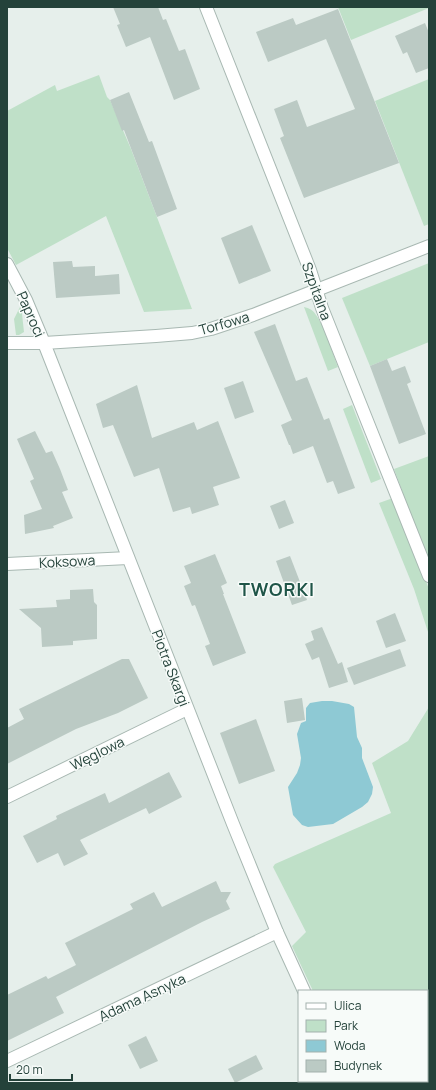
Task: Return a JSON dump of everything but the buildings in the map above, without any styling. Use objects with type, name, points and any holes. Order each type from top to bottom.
[{"type":"street","name":"Szpitalna","points":[[206,7],[317,289],[322,308],[429,576]]},
{"type":"street","name":"Torfowa","points":[[7,343],[156,336],[202,331],[239,320],[429,246]]},
{"type":"street","name":"Paproci","points":[[7,264],[26,300],[44,342]]},
{"type":"street","name":"Piotra Skargi","points":[[44,342],[187,709],[277,932],[304,990]]},
{"type":"street","name":"Koksowa","points":[[7,564],[128,558]]},
{"type":"street","name":"Węglowa","points":[[7,797],[187,709]]},
{"type":"street","name":"Adama Asnyka","points":[[7,1061],[277,932]]},
{"type":"green space","points":[[338,7],[429,7],[429,8],[351,40]]},
{"type":"green space","points":[[99,75],[107,97],[110,100],[131,149],[192,309],[144,312],[106,216],[16,265],[7,248],[7,111],[55,85],[57,91]]},
{"type":"green space","points":[[429,79],[429,224],[424,226],[375,101]]},
{"type":"green space","points":[[429,263],[429,342],[370,366],[342,298]]},
{"type":"green space","points":[[21,305],[24,332],[16,335],[14,319]]},
{"type":"green space","points":[[304,307],[315,313],[319,320],[338,367],[328,371]]},
{"type":"green space","points":[[352,405],[381,479],[371,483],[343,409]]},
{"type":"green space","points":[[429,456],[429,563],[401,494],[403,493],[394,469]]},
{"type":"green space","points":[[393,498],[429,589],[429,635],[414,589],[379,503]]},
{"type":"green space","points":[[429,707],[429,1083],[357,1083],[428,1082],[428,990],[313,990],[292,946],[306,932],[273,867],[275,864],[391,813],[372,763],[408,741]]},
{"type":"water","points":[[322,701],[349,704],[354,707],[357,737],[362,748],[362,758],[373,787],[372,794],[368,802],[362,807],[333,824],[308,827],[302,825],[293,815],[288,787],[300,765],[301,758],[297,734],[301,723],[306,721],[306,708],[310,703]]},
{"type":"district","name":"TWORKI","points":[[277,589]]}]
